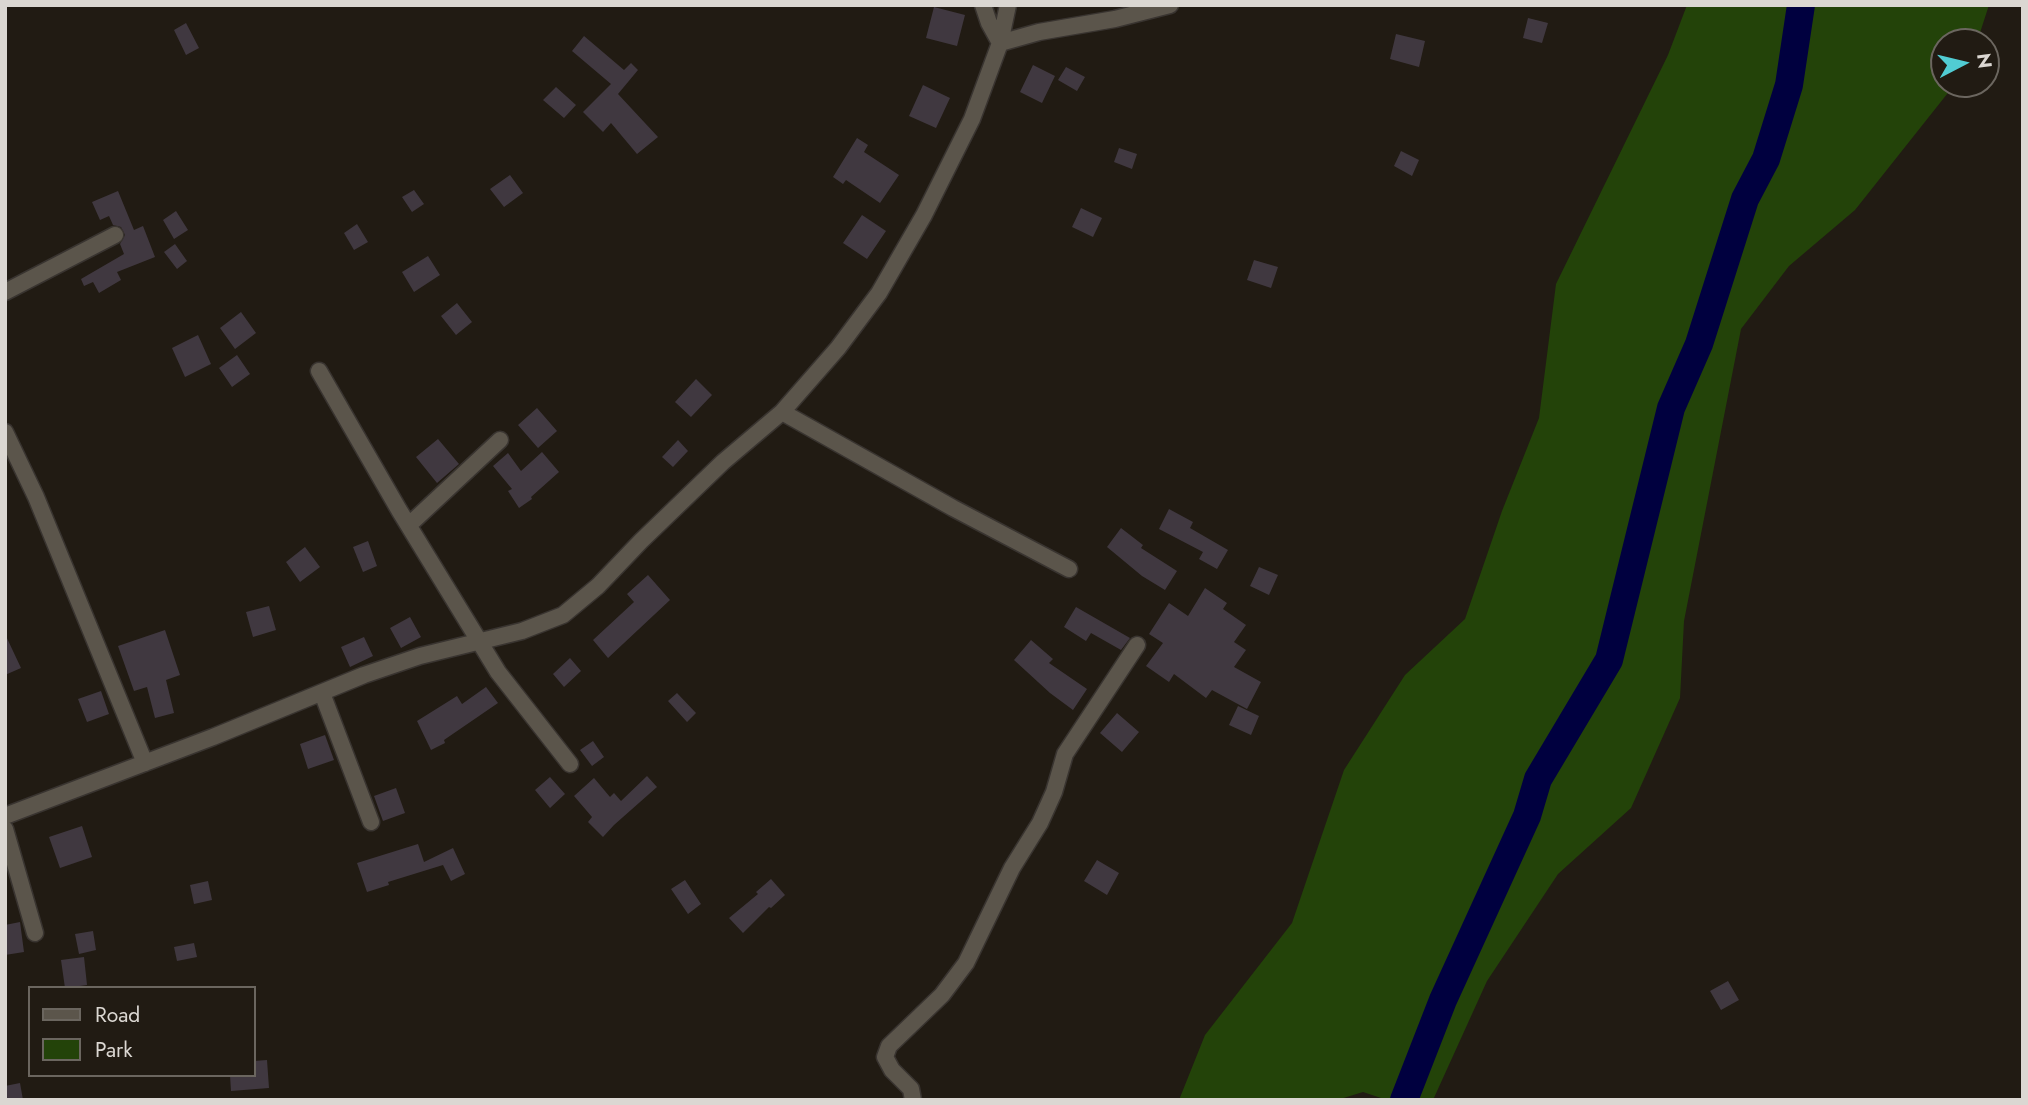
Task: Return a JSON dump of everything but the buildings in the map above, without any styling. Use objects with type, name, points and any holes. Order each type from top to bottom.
[{"type":"street","points":[[983,5],[1000,43]]},
{"type":"street","points":[[5,816],[364,675],[420,656],[522,631],[563,615],[598,586],[723,461],[782,412],[838,348],[879,293],[924,215],[972,118],[1000,43],[1008,5]]},
{"type":"street","points":[[1000,43],[1039,32],[1115,19],[1170,5]]},
{"type":"street","points":[[5,292],[115,235]]},
{"type":"street","points":[[319,371],[498,672],[570,764]]},
{"type":"street","points":[[782,412],[953,508],[1069,569]]},
{"type":"street","points":[[5,432],[36,497],[145,763]]},
{"type":"street","points":[[409,525],[500,440]]},
{"type":"street","points":[[914,1100],[911,1089],[892,1070],[885,1057],[889,1046],[942,995],[966,963],[1012,868],[1040,823],[1054,792],[1065,754],[1137,645]]},
{"type":"street","points":[[322,693],[371,822]]},
{"type":"street","points":[[5,829],[35,933]]},
{"type":"green space","points":[[1687,5],[1989,5],[1982,28],[1930,28],[1930,98],[1944,98],[1855,210],[1789,266],[1741,329],[1684,621],[1680,698],[1631,808],[1558,874],[1487,981],[1433,1100],[1387,1100],[1363,1092],[1337,1100],[1179,1100],[1205,1035],[1292,923],[1344,770],[1405,675],[1465,619],[1502,511],[1539,418],[1556,284],[1668,55]]},
{"type":"waterway","points":[[1404,1100],[1443,1000],[1527,816],[1538,779],[1609,660],[1671,408],[1699,344],[1745,199],[1766,159],[1789,85],[1801,5]]}]
